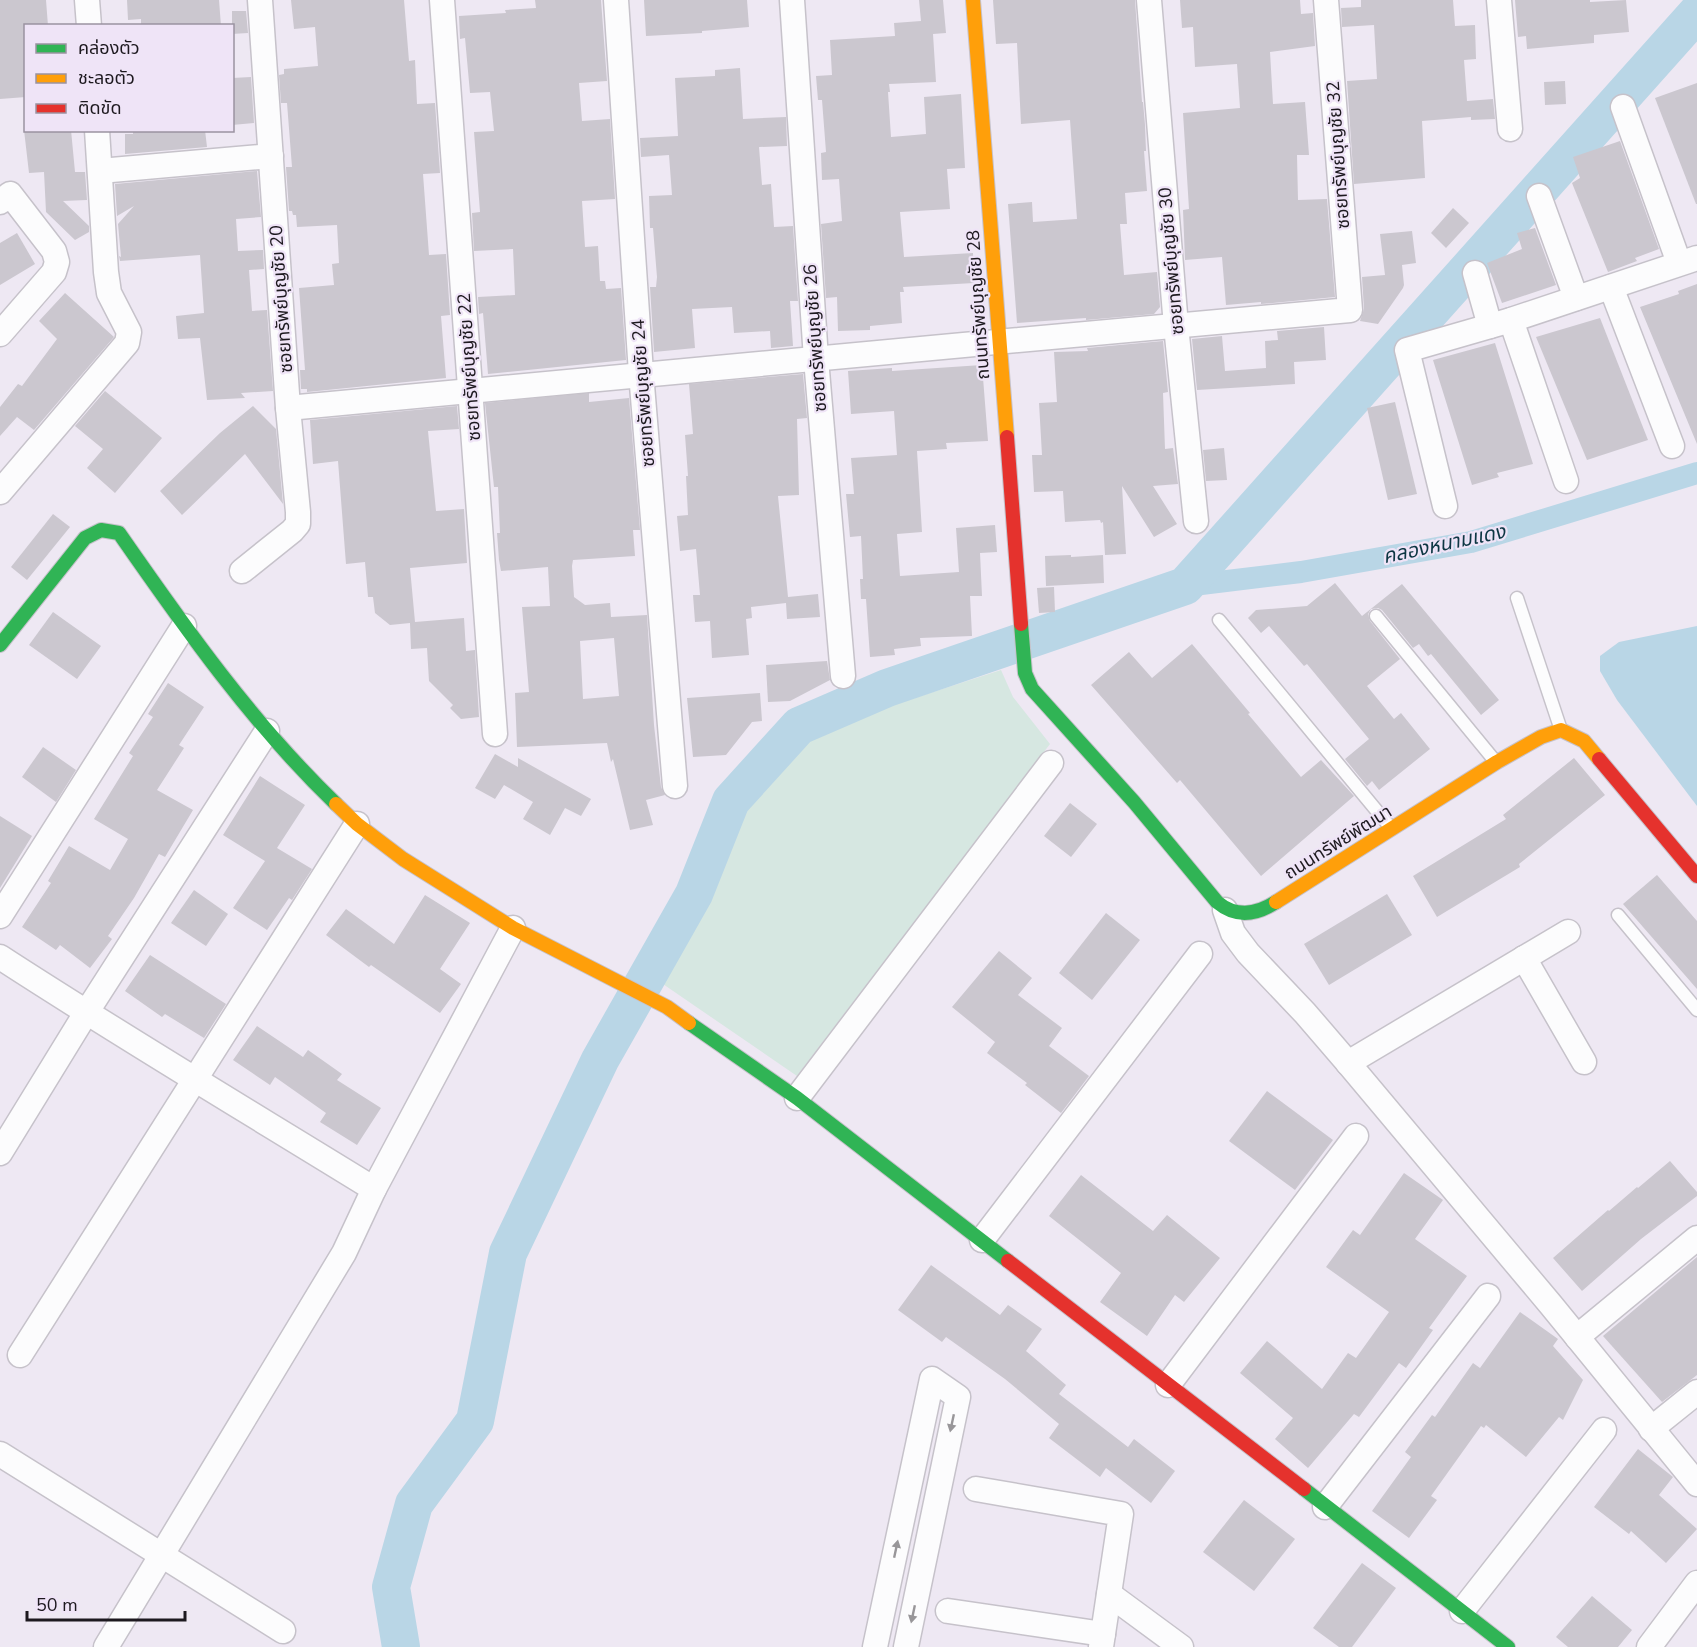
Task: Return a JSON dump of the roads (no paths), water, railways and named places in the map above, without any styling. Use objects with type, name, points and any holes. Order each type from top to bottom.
[{"type":"street","points":[[87,0],[89,24]]},
{"type":"street","name":"ซอยทรัพย์บุญชัย 20","points":[[242,571],[282,541],[298,524],[260,0]]},
{"type":"street","name":"ซอยทรัพย์บุญชัย 22","points":[[442,0],[495,734]]},
{"type":"street","name":"ซอยทรัพย์บุญชัย 24","points":[[616,0],[641,373],[675,786]]},
{"type":"street","name":"ซอยทรัพย์บุญชัย 26","points":[[792,0],[816,359],[843,676]]},
{"type":"street","name":"ถนนทรัพย์บุญชัย 28","points":[[973,0],[1025,673],[1032,689],[1134,802],[1225,910]]},
{"type":"street","name":"ซอยทรัพย์บุญชัย 30","points":[[1149,0],[1176,326],[1196,521]]},
{"type":"street","name":"ซอยทรัพย์บุญชัย 32","points":[[1176,326],[1350,310],[1326,0]]},
{"type":"street","points":[[1499,0],[1510,129]]},
{"type":"street","points":[[1445,506],[1407,350],[1501,323],[1688,261],[1623,106]]},
{"type":"street","points":[[0,492],[128,343],[129,332],[109,293],[97,132]]},
{"type":"street","points":[[100,171],[271,156]]},
{"type":"street","points":[[0,202],[10,194],[54,251],[57,262],[54,272],[0,334]]},
{"type":"street","points":[[1539,196],[1576,298]]},
{"type":"street","points":[[1475,273],[1501,323],[1566,481]]},
{"type":"street","points":[[1611,287],[1672,446]]},
{"type":"street","points":[[288,408],[641,373],[1176,326]]},
{"type":"street","points":[[0,645],[86,538],[98,530],[109,528],[118,533],[184,626],[267,731],[297,766],[357,824],[403,859],[513,928],[667,1007],[797,1098],[1508,1647]]},
{"type":"street","points":[[0,916],[184,626]]},
{"type":"street","points":[[1561,730],[1584,741],[1697,876]]},
{"type":"street","name":"ถนนทรัพย์พัฒนา","points":[[1225,910],[1237,915],[1253,913],[1268,907],[1497,762],[1541,737],[1561,730]]},
{"type":"street","points":[[0,1152],[86,1013],[267,731]]},
{"type":"street","points":[[797,1098],[1051,763]]},
{"type":"street","points":[[20,1355],[357,824]]},
{"type":"street","points":[[1225,910],[1233,933],[1248,952],[1348,1063],[1697,1484]]},
{"type":"street","points":[[106,1647],[344,1253],[374,1189],[513,928]]},
{"type":"street","points":[[1348,1063],[1568,932]]},
{"type":"street","points":[[982,1240],[1200,954]]},
{"type":"street","points":[[0,957],[86,1013],[196,1078],[374,1189]]},
{"type":"street","points":[[1524,958],[1584,1062]]},
{"type":"street","points":[[1168,1384],[1356,1136]]},
{"type":"street","points":[[1577,1337],[1697,1238]]},
{"type":"street","points":[[1325,1507],[1488,1296]]},
{"type":"street","points":[[875,1647],[932,1379],[958,1397],[906,1647]]},
{"type":"street","points":[[1651,1429],[1697,1392]]},
{"type":"street","points":[[1462,1611],[1604,1430]]},
{"type":"street","points":[[0,1454],[283,1631]]},
{"type":"street","points":[[948,1611],[1102,1640],[1122,1514],[976,1489]]},
{"type":"street","points":[[1649,1647],[1697,1583]]},
{"type":"street","points":[[1109,1594],[1181,1647]]},
{"type":"lane","points":[[1517,598],[1561,730]]},
{"type":"lane","points":[[1376,616],[1497,762]]},
{"type":"lane","points":[[1219,620],[1392,830]]},
{"type":"lane","points":[[1618,915],[1697,1010]]},
{"type":"water","points":[[1697,626],[1697,806],[1617,700],[1600,671],[1600,656],[1619,642]]},
{"type":"waterway","points":[[401,1647],[391,1587],[414,1504],[475,1421],[508,1253],[600,1060],[694,894],[731,801],[799,726],[887,688],[1185,586],[1697,13]]},
{"type":"waterway","name":"คลองหนามแดง","points":[[1185,586],[1301,572],[1471,542],[1697,473]]}]
